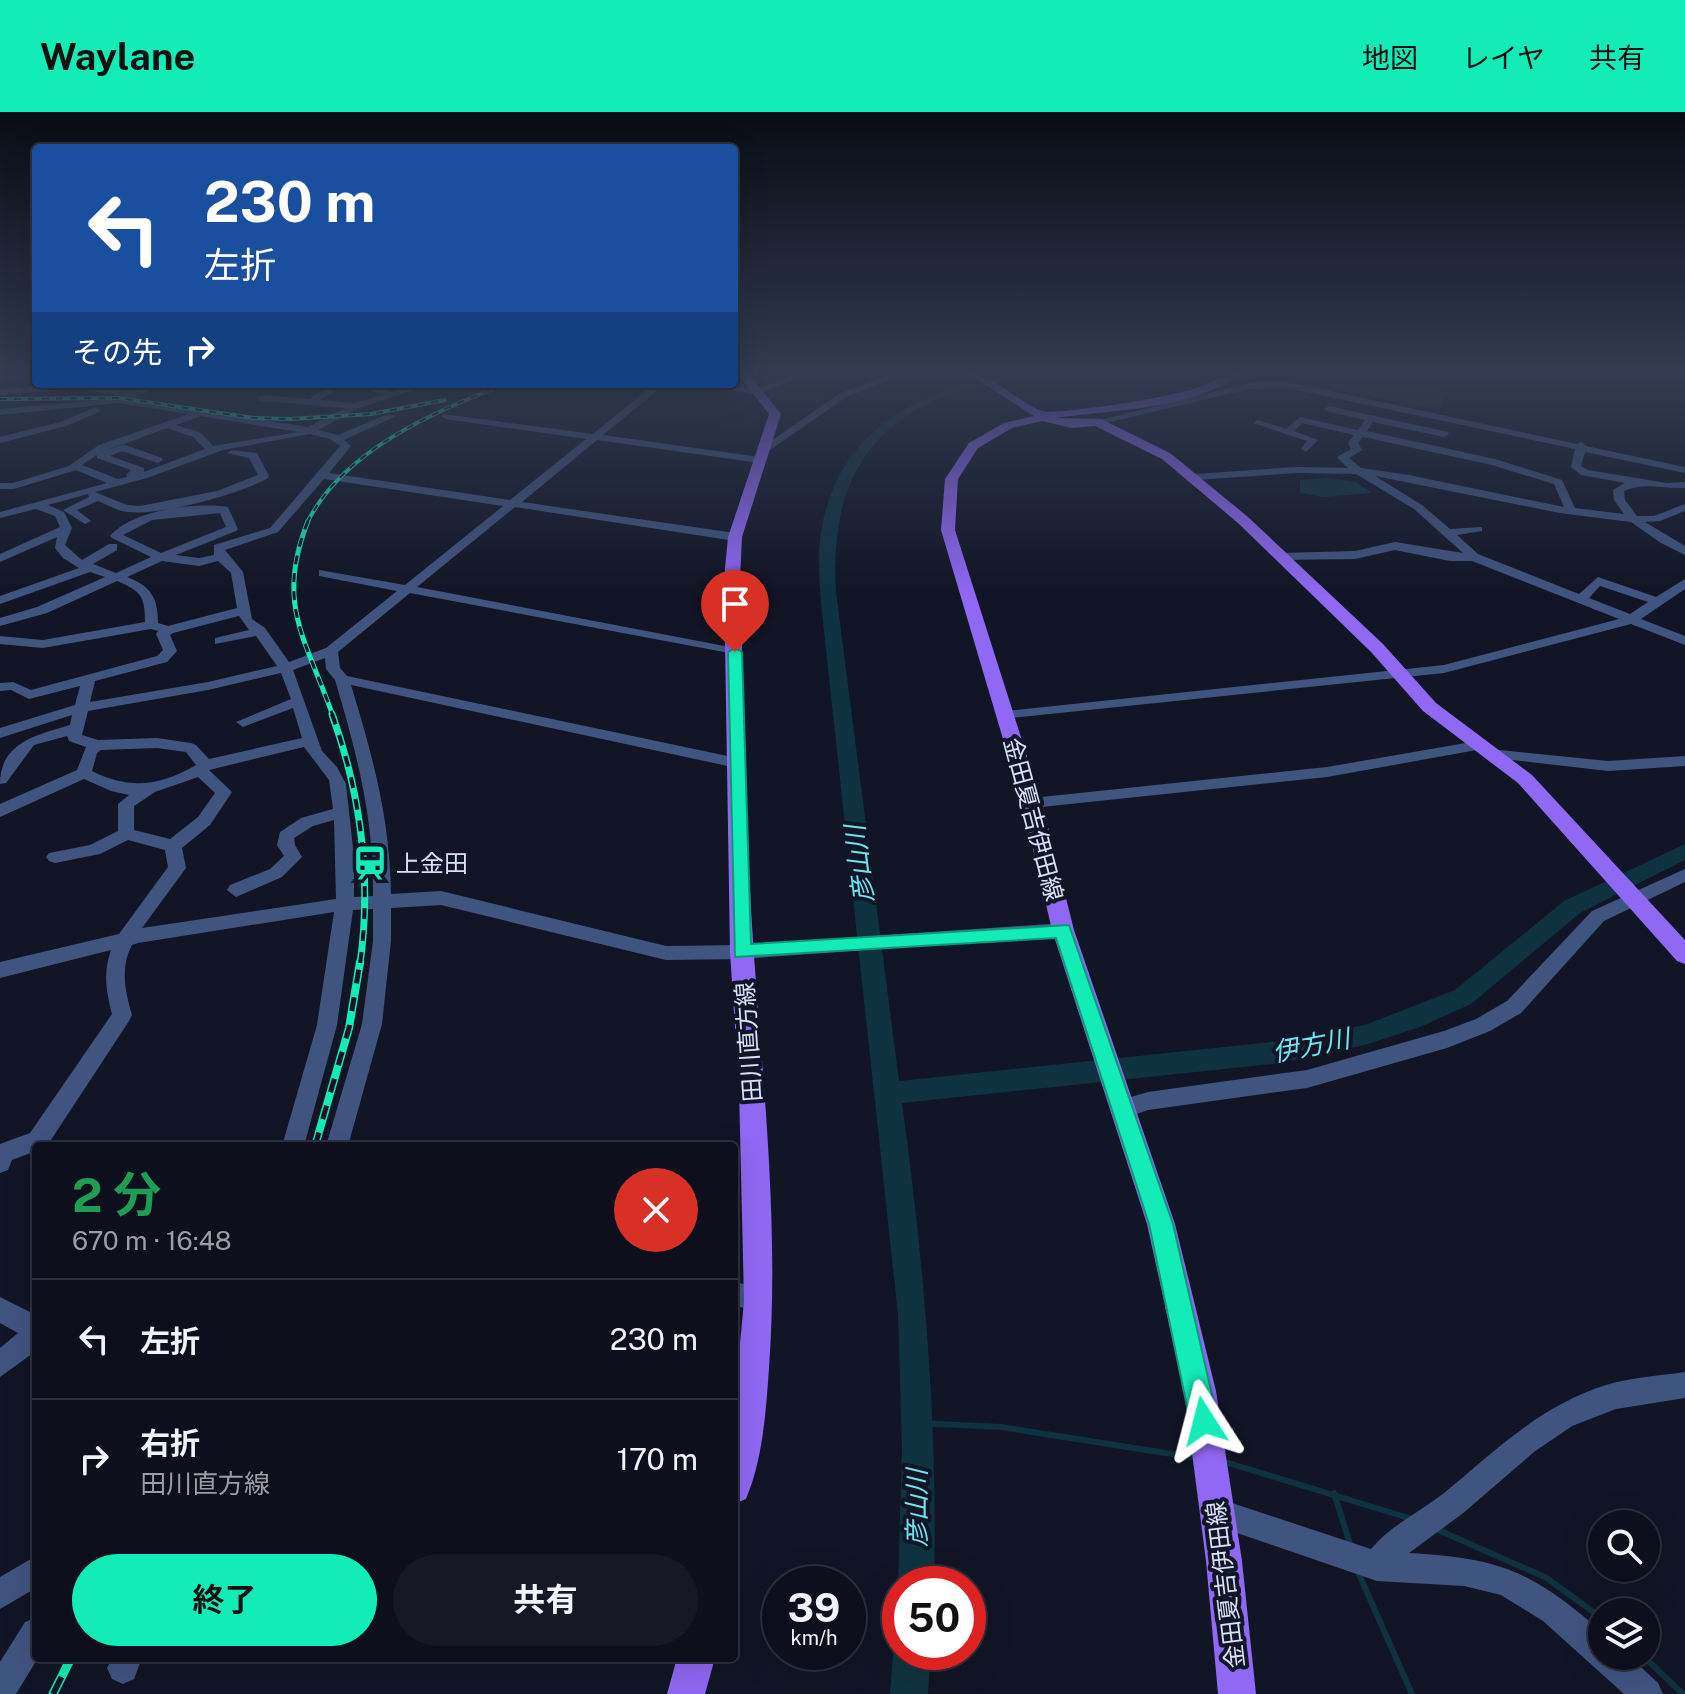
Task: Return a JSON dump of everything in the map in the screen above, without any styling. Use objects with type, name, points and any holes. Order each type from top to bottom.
[{"type":"main road","name":"田川直方線","points":[[738,1468],[750,1412],[759,1301],[752,1088],[742,952],[732,579],[735,537],[764,447]]},
{"type":"main road","name":"金田夏吉伊田線","points":[[972,447],[959,459],[948,479],[944,502],[948,530],[1032,803],[1054,930],[1098,1038],[1161,1224],[1200,1391],[1237,1694]]},
{"type":"main road","name":"金田夏吉伊田線","points":[[1151,447],[1195,477],[1377,648],[1397,675],[1449,723],[1500,755],[1633,894],[1685,955]]},
{"type":"main road","points":[[686,1694],[695,1662]]},
{"type":"street","points":[[0,486],[14,486],[76,467],[109,447]]},
{"type":"street","points":[[158,460],[122,447],[101,456],[137,469],[158,460],[175,452]]},
{"type":"street","points":[[208,447],[211,450]]},
{"type":"street","points":[[119,482],[211,450],[229,447]]},
{"type":"street","points":[[294,1142],[314,1083],[345,904],[347,855],[338,781],[314,755],[287,668],[271,641],[246,620],[237,572],[221,557],[218,548],[268,534],[277,527],[346,447]]},
{"type":"street","points":[[0,733],[26,722],[81,709],[287,668],[331,651],[584,447]]},
{"type":"street","points":[[686,447],[761,455],[772,447]]},
{"type":"street","points":[[1355,447],[1357,450],[1342,457],[1358,471],[1418,507],[1474,557],[1685,641]]},
{"type":"street","points":[[1426,447],[1558,482],[1571,511]]},
{"type":"street","points":[[1445,447],[1445,451]]},
{"type":"street","points":[[1581,447],[1577,469],[1591,475],[1685,485]]},
{"type":"street","points":[[1589,447],[1685,470]]},
{"type":"street","points":[[0,502],[36,504],[57,511],[96,496],[133,509],[208,496],[255,483],[264,476],[253,455],[236,453],[186,464],[36,504],[0,515]]},
{"type":"street","points":[[76,467],[143,493]]},
{"type":"street","points":[[85,521],[69,510],[140,470],[137,469]]},
{"type":"street","points":[[1195,477],[1297,470],[1358,471],[1571,511],[1635,519],[1656,519],[1685,507]]},
{"type":"street","points":[[321,475],[735,537]]},
{"type":"street","points":[[1635,482],[1620,488],[1618,495],[1635,519],[1653,535],[1685,551]]},
{"type":"street","points":[[0,622],[42,610],[161,557],[232,529],[224,509],[164,514],[122,527],[116,536],[161,557],[199,562],[221,557]]},
{"type":"street","points":[[57,511],[66,528]]},
{"type":"street","points":[[267,514],[277,527]]},
{"type":"street","points":[[0,558],[66,528]]},
{"type":"street","points":[[66,528],[59,545],[86,567],[142,591],[150,600],[152,625]]},
{"type":"street","points":[[1447,533],[1478,529]]},
{"type":"street","points":[[1280,557],[1355,555],[1395,546],[1450,557],[1474,557]]},
{"type":"street","points":[[0,600],[86,567],[113,547]]},
{"type":"street","points":[[323,573],[735,652]]},
{"type":"street","points":[[1584,603],[1582,598],[1598,581],[1660,598]]},
{"type":"street","points":[[1007,716],[1397,675],[1502,656],[1630,620],[1685,581]]},
{"type":"street","points":[[0,687],[13,686],[29,695],[169,654],[163,634],[168,630],[242,611]]},
{"type":"street","points":[[3,642],[43,644],[152,625],[168,630]]},
{"type":"street","points":[[220,641],[260,631]]},
{"type":"street","points":[[331,651],[333,669],[342,679],[369,768],[382,856],[379,901],[382,941],[372,1024],[338,1142]]},
{"type":"street","points":[[89,679],[74,738],[97,745],[157,743],[191,748],[224,792],[204,821],[173,846]]},
{"type":"street","points":[[342,679],[737,763]]},
{"type":"street","points":[[243,722],[298,701]]},
{"type":"street","points":[[0,779],[29,742],[76,728]]},
{"type":"street","points":[[126,834],[126,804],[147,792],[203,767],[310,741]]},
{"type":"street","points":[[84,773],[90,751],[97,745]]},
{"type":"street","points":[[1032,803],[1327,772],[1483,745]]},
{"type":"street","points":[[1500,755],[1608,766],[1685,761]]},
{"type":"street","points":[[84,773],[101,783],[147,792]]},
{"type":"street","points":[[0,811],[84,773]]},
{"type":"street","points":[[236,890],[276,873],[293,857],[288,851],[286,836],[295,828],[341,813]]},
{"type":"street","points":[[55,857],[94,850],[126,834],[173,846]]},
{"type":"street","points":[[33,1142],[38,1140],[122,1015],[111,988],[123,941],[177,868],[173,846]]},
{"type":"street","points":[[1121,1104],[1307,1079],[1471,1030],[1514,1007],[1598,916],[1633,894],[1685,875]]},
{"type":"street","points":[[0,970],[123,941],[345,904],[441,898],[666,953],[742,952],[1054,930]]},
{"type":"street","points":[[0,1163],[1,1154],[32,1142]]},
{"type":"street","points":[[738,1294],[759,1301]]},
{"type":"street","points":[[0,1309],[32,1327]]},
{"type":"street","points":[[0,1364],[32,1338]]},
{"type":"street","points":[[1383,1558],[1450,1506],[1511,1451],[1552,1422],[1606,1398],[1685,1385]]},
{"type":"street","points":[[1217,1512],[1383,1558],[1464,1571],[1507,1582],[1554,1610],[1588,1640]]},
{"type":"street","points":[[0,1594],[32,1574]]},
{"type":"street","points":[[0,1691],[32,1639]]},
{"type":"street","points":[[1621,1670],[1647,1694]]},
{"type":"water","points":[[1328,478],[1356,482],[1371,493],[1323,497],[1300,493],[1300,480]]},
{"type":"waterway","name":"彦山川","points":[[866,447],[851,465],[832,508],[827,564],[855,835],[888,1094]]},
{"type":"waterway","name":"伊方川","points":[[888,1094],[1003,1079],[1281,1052],[1365,1035],[1411,1020],[1463,997],[1572,907],[1685,851]]},
{"type":"waterway","name":"彦山川","points":[[888,1094],[904,1224],[916,1359],[916,1566]]},
{"type":"waterway","points":[[918,1423],[1001,1427],[1197,1458]]},
{"type":"waterway","points":[[1222,1461],[1335,1495]]},
{"type":"waterway","points":[[1335,1495],[1412,1519]]},
{"type":"waterway","points":[[1335,1495],[1350,1544]]},
{"type":"waterway","points":[[1438,1530],[1545,1577],[1588,1608]]},
{"type":"waterway","points":[[1358,1572],[1412,1694]]},
{"type":"waterway","name":"彦山川","points":[[909,1694],[911,1670]]},
{"type":"waterway","points":[[1658,1670],[1683,1694]]},
{"type":"railway","points":[[308,522],[323,497],[343,474],[378,447]]},
{"type":"railway","points":[[308,522],[298,550],[294,599],[298,621],[333,716]]},
{"type":"railway","points":[[332,714],[350,775],[361,837],[365,900],[360,964]]},
{"type":"railway","points":[[316,1142],[349,1028],[360,962]]},
{"type":"railway","points":[[53,1694],[69,1662]]},
{"type":"place","name":"上金田","points":[[370,863]]},
{"type":"route","points":[[735,652],[742,952],[1063,930],[1161,1224],[1200,1391],[1204,1421]]}]
